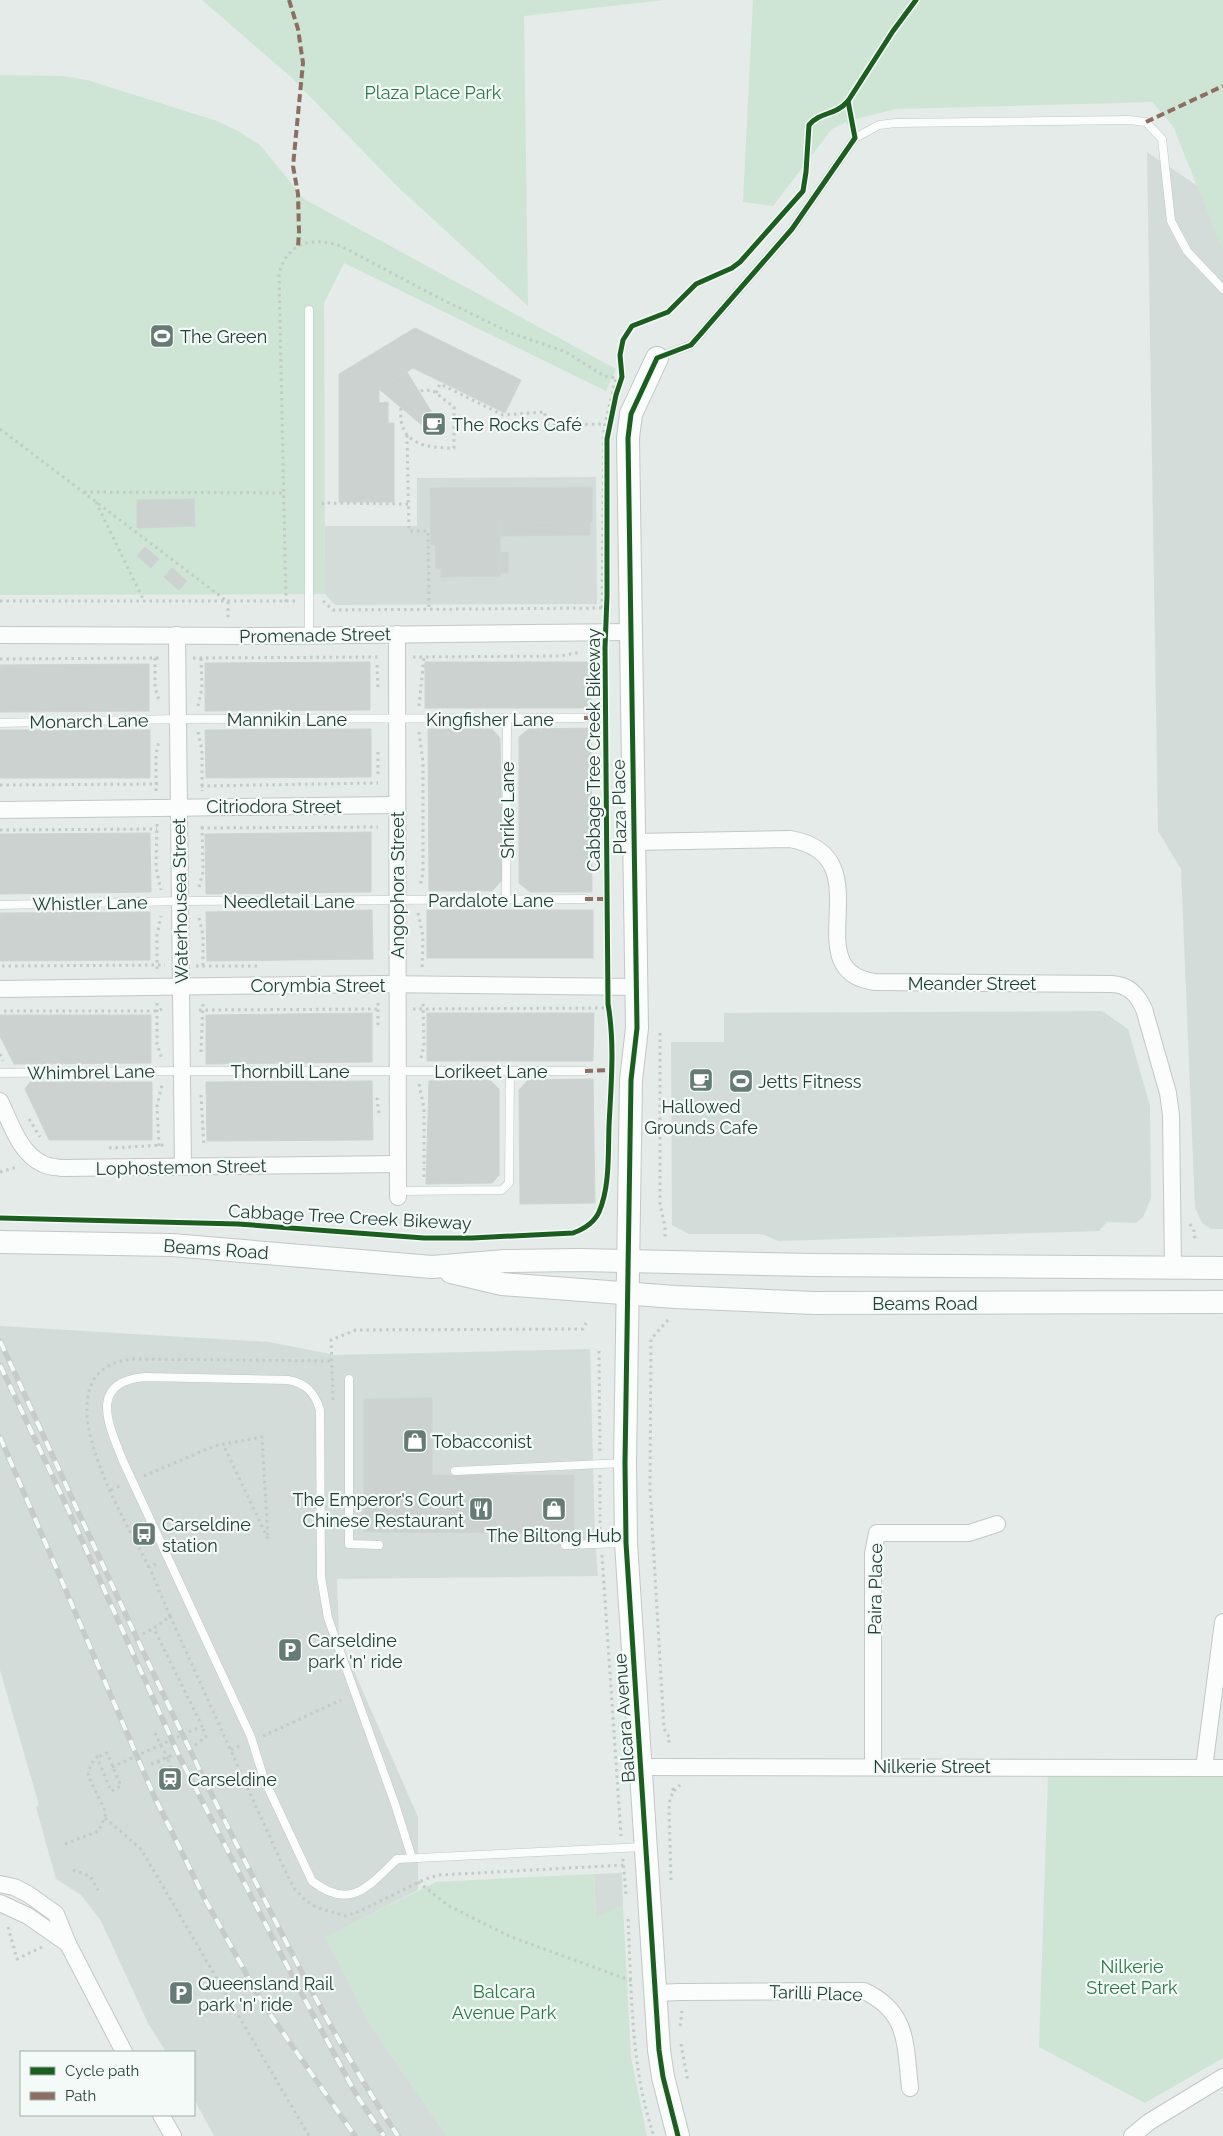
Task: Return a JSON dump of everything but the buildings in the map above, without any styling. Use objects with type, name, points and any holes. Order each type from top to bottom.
[{"type":"main road","name":"Plaza Place","points":[[628,1261],[631,1080],[636,1032],[636,987],[628,438],[631,414],[657,358]]},
{"type":"main road","name":"Beams Road","points":[[4,1242],[172,1245],[432,1267],[502,1284],[626,1295],[814,1303],[1223,1302]]},
{"type":"main road","name":"Beams Road","points":[[432,1267],[505,1260],[813,1266],[1223,1268]]},
{"type":"main road","points":[[626,1295],[628,1261]]},
{"type":"main road","name":"Balcara Avenue","points":[[626,1295],[626,1543],[655,1993],[663,2077],[678,2136]]},
{"type":"street","name":"Promenade Street","points":[[0,635],[229,636],[630,632]]},
{"type":"street","name":"Angophora Street","points":[[397,634],[397,657],[390,719],[397,805],[397,1009],[390,1071],[398,1164],[398,1194]]},
{"type":"street","name":"Waterhousea Street","points":[[177,635],[183,1166]]},
{"type":"street","name":"Citriodora Street","points":[[0,810],[397,805]]},
{"type":"street","name":"Meander Street","points":[[634,842],[790,839],[817,847],[826,855],[836,875],[838,944],[841,958],[848,970],[860,979],[875,982],[1112,984],[1122,985],[1132,990],[1139,998],[1144,1009],[1166,1084],[1171,1115],[1173,1267]]},
{"type":"street","name":"Corymbia Street","points":[[0,989],[379,984],[636,987]]},
{"type":"street","name":"Lophostemon Street","points":[[0,1101],[20,1143],[36,1160],[44,1165],[62,1168],[398,1164]]},
{"type":"street","name":"Paira Place","points":[[873,1767],[873,1554],[877,1533],[969,1533],[998,1524]]},
{"type":"street","points":[[1204,1768],[1223,1622]]},
{"type":"street","name":"Nilkerie Street","points":[[641,1767],[1223,1768]]},
{"type":"street","points":[[0,1884],[14,1887],[28,1894],[56,1914],[68,1944],[123,2051]]},
{"type":"street","points":[[0,1903],[28,1916],[68,1944]]},
{"type":"street","name":"Tarilli Place","points":[[655,1993],[864,1992],[878,1998],[892,2010],[900,2023],[904,2037],[910,2088]]},
{"type":"street","points":[[1132,2136],[1149,2122],[1223,2077]]},
{"type":"street","points":[[162,2116],[173,2136]]},
{"type":"lane","points":[[657,358],[690,345],[792,229],[855,138],[879,126],[888,124],[1129,120],[1146,122],[1164,142],[1171,221],[1187,251],[1223,289]]},
{"type":"lane","points":[[309,635],[310,310]]},
{"type":"lane","name":"Kingfisher Lane","points":[[390,719],[584,718]]},
{"type":"lane","name":"Mannikin Lane","points":[[178,719],[390,719]]},
{"type":"lane","name":"Monarch Lane","points":[[0,723],[178,719]]},
{"type":"lane","name":"Shrike Lane","points":[[506,900],[507,719]]},
{"type":"lane","name":"Pardalote Lane","points":[[397,901],[585,900]]},
{"type":"lane","name":"Needletail Lane","points":[[180,901],[397,901]]},
{"type":"lane","name":"Whistler Lane","points":[[0,905],[180,901]]},
{"type":"lane","name":"Thornbill Lane","points":[[182,1071],[390,1071]]},
{"type":"lane","name":"Whimbrel Lane","points":[[0,1073],[182,1071]]},
{"type":"lane","name":"Lorikeet Lane","points":[[390,1071],[585,1071]]},
{"type":"lane","points":[[398,1194],[424,1190],[502,1190],[509,1183],[510,1071]]},
{"type":"lane","points":[[412,1858],[395,1804],[328,1618],[323,1598],[321,1577],[320,1410],[312,1393],[298,1382],[288,1380],[145,1377],[123,1381],[109,1394],[107,1417],[132,1481],[252,1741],[264,1779],[312,1881],[326,1892],[339,1896],[352,1894],[368,1886],[398,1859],[645,1847]]},
{"type":"lane","points":[[349,1379],[349,1544],[379,1545]]},
{"type":"lane","points":[[455,1471],[625,1463]]},
{"type":"lane","points":[[565,1545],[626,1543]]},
{"type":"path","points":[[0,601],[286,602],[322,600],[333,610],[604,608],[604,424],[619,378],[604,376],[566,352],[511,333],[341,246],[325,241],[309,241],[289,252],[283,261],[279,274],[286,602]]},
{"type":"path","points":[[436,392],[440,384],[503,415],[545,412],[545,425],[604,424]]},
{"type":"path","points":[[401,408],[401,424],[408,436],[424,446],[454,448],[454,407],[432,390],[418,392]]},
{"type":"path","points":[[0,429],[228,602]]},
{"type":"path","points":[[408,436],[409,531],[428,531],[429,609]]},
{"type":"path","points":[[84,492],[284,493]]},
{"type":"path","points":[[96,501],[144,601]]},
{"type":"path","points":[[323,503],[408,504]]},
{"type":"path","points":[[228,602],[228,658]]},
{"type":"path","points":[[0,659],[560,656],[587,651]]},
{"type":"path","points":[[378,657],[377,684],[390,719]]},
{"type":"path","points":[[424,657],[422,687],[416,719],[423,762],[423,873],[418,911],[423,936],[424,1046],[417,1071],[424,1108],[424,1190]]},
{"type":"path","points":[[378,751],[378,835]]},
{"type":"path","points":[[378,1032],[379,984]]},
{"type":"path","points":[[608,987],[610,1016]]},
{"type":"path","points":[[4,1011],[157,1011],[166,1008],[202,1010],[423,1010],[609,1008]]},
{"type":"path","points":[[636,1032],[660,1032],[660,1204],[665,1227],[665,1238]]},
{"type":"path","points":[[379,1120],[377,1099],[390,1071]]},
{"type":"path","points":[[100,1148],[183,1145],[206,1147]]},
{"type":"path","points":[[0,1172],[36,1160]]},
{"type":"path","points":[[668,1320],[651,1339],[650,1489],[658,1655],[664,1729],[670,1738],[668,1745]]},
{"type":"path","points":[[333,1400],[331,1340],[356,1330],[583,1329],[586,1323]]},
{"type":"path","points":[[332,1362],[132,1359],[121,1361],[97,1375],[90,1385],[86,1410],[94,1451],[149,1567],[294,1888],[305,1900],[318,1908],[346,1916],[418,1882],[439,1875],[624,1864]]},
{"type":"path","points":[[111,1490],[214,1446],[223,1444],[262,1437],[268,1539],[223,1444]]},
{"type":"path","points":[[149,1567],[156,1564]]},
{"type":"path","points":[[143,1634],[170,1616]]},
{"type":"path","points":[[154,1628],[206,1737],[194,1745]]},
{"type":"path","points":[[231,1750],[342,1700]]},
{"type":"path","points":[[112,1767],[202,1726]]},
{"type":"path","points":[[155,1733],[171,1766],[162,1771],[158,1761]]},
{"type":"path","points":[[65,1844],[99,1831],[105,1818],[106,1813],[88,1774],[91,1764],[97,1757],[107,1753],[121,1786],[111,1791],[97,1757]]},
{"type":"path","points":[[151,1764],[175,1754]]},
{"type":"path","points":[[671,1785],[674,1791],[670,1798],[669,1809],[671,1886]]},
{"type":"path","points":[[105,1818],[141,1849],[308,2136]]},
{"type":"path","points":[[73,1870],[90,1876],[98,1890]]},
{"type":"path","points":[[418,1882],[449,1906],[511,1937],[625,1977],[655,1993]]},
{"type":"path","points":[[6,1919],[16,1959],[43,1947]]},
{"type":"path","points":[[679,2029],[682,2011]]},
{"type":"path","points":[[680,2038],[689,2089]]},
{"type":"shaded area","points":[[1147,152],[1223,203],[1223,1229],[1211,1229],[1202,1223],[1195,1207],[1181,869],[1158,831]]},
{"type":"shaded area","points":[[596,477],[597,604],[335,605],[325,594],[325,526],[417,526],[417,478]]},
{"type":"shaded area","points":[[1102,1011],[1128,1029],[1150,1106],[1151,1198],[1143,1217],[1136,1223],[1107,1222],[1099,1231],[778,1241],[762,1234],[689,1234],[672,1225],[671,1042],[724,1042],[724,1013]]},
{"type":"shaded area","points":[[0,1326],[269,1342],[335,1355],[590,1349],[595,1538],[598,1576],[337,1579],[339,1637],[418,1817],[418,1890],[326,1937],[369,2023],[447,2136],[214,2136],[195,2101],[195,2051],[165,2051],[148,2023],[101,1921],[81,1895],[56,1879],[36,1807],[39,1805],[0,1670]]},
{"type":"shaded area","points":[[622,1873],[623,1906],[596,1918],[594,1874]]},
{"type":"green space","name":"Plaza Place Park","points":[[202,0],[664,0],[524,16],[528,306],[399,188],[292,78]]},
{"type":"green space","points":[[753,0],[1223,0],[1223,251],[1173,126],[1152,102],[896,109],[856,119],[855,138],[846,122],[832,129],[773,206],[743,202]]},
{"type":"green space","name":"The Green","points":[[0,75],[63,76],[87,80],[217,121],[238,131],[260,145],[304,199],[616,369],[606,391],[344,263],[324,303],[325,594],[0,595]]},
{"type":"green space","name":"Nilkerie Street Park","points":[[1048,1776],[1223,1777],[1223,2058],[1145,2103],[1039,2047]]},
{"type":"green space","name":"Balcara Avenue Park","points":[[594,1874],[596,1917],[623,1906],[631,2057],[647,2136],[447,2136],[369,2023],[325,1937],[436,1882]]},
{"type":"railway","points":[[0,1341],[121,1605],[215,1802],[318,2003],[398,2136]]},
{"type":"railway","points":[[0,1365],[67,1507],[180,1758],[297,1985],[357,2096],[384,2136]]},
{"type":"railway","points":[[0,1437],[154,1796],[206,1901],[263,2004],[355,2136]]},
{"type":"marked path","points":[[289,0],[298,29],[303,63],[293,166],[298,194],[298,247]]},
{"type":"marked path","points":[[1146,122],[1223,86]]},
{"type":"marked path","points":[[584,718],[606,717]]},
{"type":"marked path","points":[[585,899],[607,899]]},
{"type":"marked path","points":[[585,1071],[611,1070]]},
{"type":"cycle path","points":[[678,2136],[663,2077],[659,2050],[626,1543],[625,1463],[631,1080],[637,1028],[628,438],[631,414],[657,358],[691,345],[792,229],[855,138],[848,101],[893,31],[916,0]]},
{"type":"cycle path","name":"Cabbage Tree Creek Bikeway","points":[[0,1218],[238,1224],[424,1238],[472,1238],[573,1233],[585,1227],[594,1219],[603,1202],[607,1181],[612,1065],[608,1004],[605,648],[607,596],[607,439],[616,395],[622,377],[620,355],[623,340],[632,326],[668,312],[696,284],[732,268],[740,262],[803,191],[809,125],[818,117],[838,109],[848,101]]},
{"type":"place","name":"The Green","points":[[162,336]]},
{"type":"place","name":"The Rocks Café","points":[[434,424]]},
{"type":"place","name":"Hallowed Grounds Cafe","points":[[701,1080]]},
{"type":"place","name":"Jetts Fitness","points":[[741,1081]]},
{"type":"place","name":"Tobacconist","points":[[415,1441]]},
{"type":"place","name":"The Emperor's Court Chinese Restaurant","points":[[481,1509]]},
{"type":"place","name":"The Biltong Hub","points":[[554,1509]]},
{"type":"place","name":"Carseldine station","points":[[144,1534]]},
{"type":"place","name":"Carseldine park 'n' ride","points":[[290,1650]]},
{"type":"place","name":"Carseldine","points":[[170,1779]]},
{"type":"place","name":"Queensland Rail park 'n' ride","points":[[181,1993]]}]
